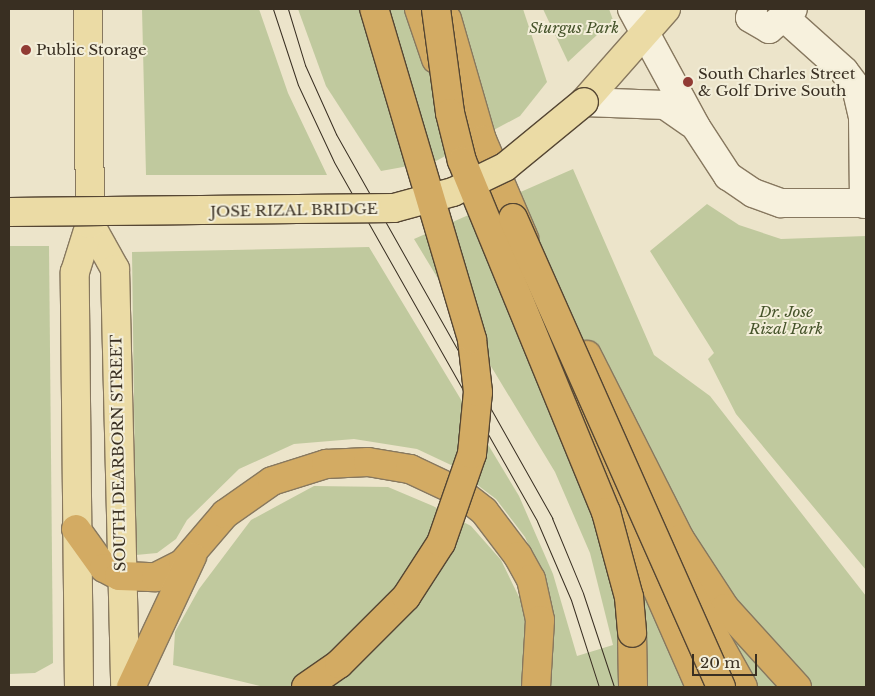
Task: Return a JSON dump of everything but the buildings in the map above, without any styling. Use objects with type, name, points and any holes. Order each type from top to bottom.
[{"type":"highway","points":[[306,687],[339,664],[406,597],[441,543],[472,454],[478,392],[472,339],[374,9]]},
{"type":"highway","points":[[418,9],[477,168],[610,483],[700,687]]},
{"type":"highway","points":[[436,9],[450,113],[462,161],[619,555],[629,597],[633,687]]},
{"type":"highway","points":[[445,9],[473,112],[513,218],[721,687]]},
{"type":"highway","points":[[513,218],[680,539],[725,608],[797,687]]},
{"type":"highway","points":[[76,529],[96,561],[119,576],[164,574],[183,563],[225,514],[272,481],[326,464],[368,462],[410,469],[462,493],[501,532],[531,579],[540,620],[536,687]]},
{"type":"highway","points":[[610,483],[673,562],[742,687]]},
{"type":"highway","points":[[131,687],[198,546]]},
{"type":"main road","name":"SOUTH DEARBORN STREET","points":[[79,687],[75,272],[90,224],[88,9]]},
{"type":"main road","name":"JOSE RIZAL BRIDGE","points":[[9,212],[394,208],[453,192],[505,167],[600,95],[645,32],[666,9]]},
{"type":"main road","name":"SOUTH DEARBORN STREET","points":[[90,224],[115,269],[119,576],[125,687]]},
{"type":"street","points":[[632,9],[718,165],[753,193],[795,204],[865,204],[864,118],[856,87],[844,71],[789,14],[769,29],[750,18],[753,9]]},
{"type":"street","points":[[600,95],[665,105],[696,128]]},
{"type":"green space","points":[[142,9],[259,9],[288,93],[327,175],[146,175]]},
{"type":"green space","points":[[298,9],[523,9],[547,82],[520,116],[436,161],[381,171],[326,86]]},
{"type":"green space","name":"Sturgus Park","points":[[543,9],[609,9],[613,20],[568,62]]},
{"type":"green space","points":[[573,169],[654,355],[710,396],[866,596],[866,687],[264,687],[173,665],[175,632],[199,589],[251,520],[314,486],[388,487],[433,506],[471,526],[501,560],[519,597],[547,587],[525,537],[496,499],[451,465],[417,449],[354,439],[294,444],[239,469],[187,520],[176,539],[157,553],[136,555],[132,252],[369,247],[519,496],[553,574],[577,656],[613,645],[590,553],[555,472],[414,239]]},
{"type":"green space","name":"Dr. Jose Rizal Park","points":[[707,204],[739,225],[781,239],[866,236],[866,570],[736,414],[708,359],[714,353],[650,251]]},
{"type":"green space","points":[[9,246],[49,246],[53,663],[35,673],[9,674]]},
{"type":"tram line","points":[[273,9],[298,85],[334,162],[537,521],[571,600],[599,687]]},
{"type":"tram line","points":[[288,9],[305,65],[336,134],[552,518],[583,593],[614,687]]},
{"type":"place","name":"Public Storage","points":[[26,50]]},
{"type":"place","name":"South Charles Street & Golf Drive South","points":[[688,82]]}]
